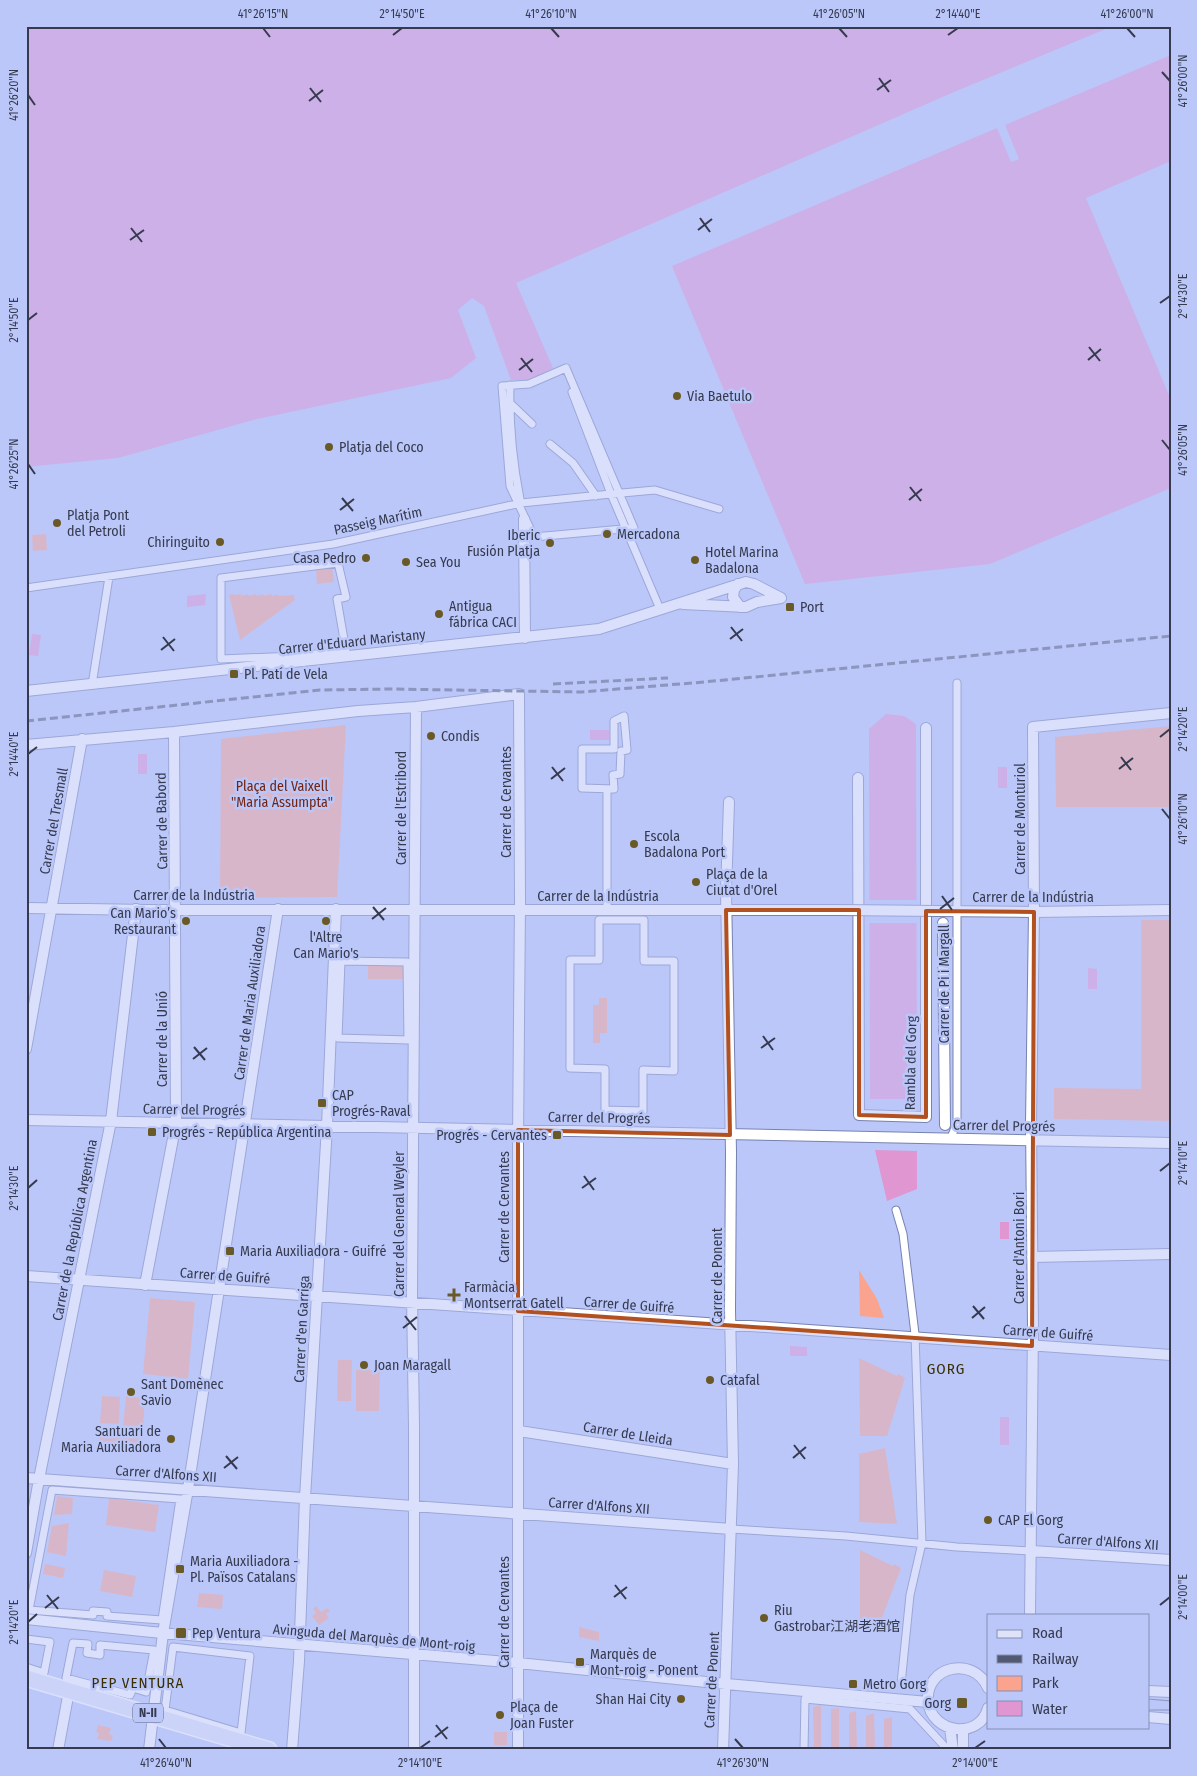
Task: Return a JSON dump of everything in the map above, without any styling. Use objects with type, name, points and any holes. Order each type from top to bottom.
[{"type":"main road","name":"N-II","points":[[26,1678],[270,1750]]},
{"type":"street","points":[[510,385],[516,482],[523,515],[534,537],[634,528],[566,368],[529,384],[510,385],[502,386],[510,486],[520,503]]},
{"type":"street","points":[[566,377],[611,494],[660,609]]},
{"type":"street","points":[[510,402],[532,424]]},
{"type":"street","points":[[550,444],[572,463],[596,496]]},
{"type":"street","name":"Passeig Marítim","points":[[26,588],[333,544],[520,503],[655,490],[719,509]]},
{"type":"street","points":[[523,515],[524,638]]},
{"type":"street","points":[[338,563],[346,598],[337,599],[346,651],[221,660],[221,578],[338,563]]},
{"type":"street","points":[[92,685],[109,577]]},
{"type":"street","points":[[746,582],[754,584],[781,598],[740,607],[733,597],[734,590],[738,584],[746,582]]},
{"type":"street","name":"Carrer d'Eduard Maristany","points":[[26,691],[599,629],[738,584]]},
{"type":"street","points":[[754,584],[759,592],[757,602]]},
{"type":"street","name":"Carrer d'Eduard Maristany","points":[[677,604],[740,607]]},
{"type":"street","name":"Carrer de Pi i Margall","points":[[952,1134],[957,1123],[957,683]]},
{"type":"street","name":"Carrer de Cervantes","points":[[416,707],[519,694],[518,1750]]},
{"type":"street","points":[[26,745],[174,732],[358,711],[416,707]]},
{"type":"street","name":"Carrer de l'Estribord","points":[[414,909],[416,707]]},
{"type":"street","name":"Carrer de Monturiol","points":[[1034,912],[1033,727],[1171,713]]},
{"type":"street","points":[[624,716],[627,750],[620,751],[620,774],[613,774],[614,789],[607,789],[582,788],[582,749],[614,749],[614,721],[624,716]]},
{"type":"street","name":"Rambla del Gorg","points":[[858,778],[859,1115],[926,1117],[926,728]]},
{"type":"street","name":"Carrer de Babord","points":[[174,732],[176,910]]},
{"type":"street","name":"Carrer del Tresmall","points":[[26,1050],[82,739]]},
{"type":"street","points":[[607,789],[607,910]]},
{"type":"street","name":"Carrer de Ponent","points":[[723,1750],[733,1464],[726,910],[729,802]]},
{"type":"street","name":"Carrer de la Indústria","points":[[26,908],[1034,912],[1171,910]]},
{"type":"street","name":"Carrer de la República Argentina","points":[[26,1553],[39,1479],[111,1121],[136,909]]},
{"type":"street","name":"Carrer de Maria Auxiliadora","points":[[149,1750],[164,1633],[246,1125],[278,909]]},
{"type":"street","name":"Carrer d'en Garriga","points":[[292,1750],[299,1662],[298,1645],[305,1498],[327,1126],[336,909]]},
{"type":"street","name":"Carrer del General Weyler","points":[[414,909],[412,1302],[414,1750]]},
{"type":"street","name":"Carrer de la Unió","points":[[146,1285],[176,1123],[176,910]]},
{"type":"street","name":"Carrer d'Antoni Bori","points":[[1030,1614],[1032,1551],[1031,1141],[1034,912]]},
{"type":"street","points":[[599,920],[644,920],[644,961],[674,961],[674,1071],[643,1070],[643,1111],[605,1110],[605,1069],[570,1068],[570,960],[598,960],[599,920]]},
{"type":"street","points":[[943,923],[945,1125]]},
{"type":"street","points":[[341,961],[407,962],[408,1040],[338,1038],[341,961]]},
{"type":"street","name":"Carrer del Progrés","points":[[26,1120],[1171,1143]]},
{"type":"street","points":[[896,1210],[903,1234],[915,1338],[922,1543],[910,1595],[901,1684]]},
{"type":"street","points":[[1032,1257],[1171,1254]]},
{"type":"street","name":"Carrer de Guifré","points":[[26,1276],[1171,1355]]},
{"type":"street","name":"Carrer de Lleida","points":[[519,1431],[733,1464]]},
{"type":"street","name":"Carrer d'Alfons XII","points":[[26,1478],[731,1530],[846,1536],[1171,1560]]},
{"type":"street","points":[[52,1490],[180,1499],[162,1620],[107,1616],[107,1612],[93,1610],[93,1615],[27,1614],[52,1490]]},
{"type":"street","name":"Avinguda del Marquès de Mont-roig","points":[[27,1614],[164,1633],[414,1656],[518,1663],[928,1702]]},
{"type":"street","points":[[26,1639],[50,1642],[44,1673],[26,1668]]},
{"type":"street","points":[[73,1643],[88,1644],[87,1653],[100,1655],[100,1645],[154,1650],[146,1692],[133,1688],[130,1695],[66,1678],[73,1643]]},
{"type":"street","points":[[173,1647],[250,1656],[241,1733],[165,1710],[173,1647]]},
{"type":"street","points":[[987,1684],[971,1670],[965,1668],[949,1669],[942,1672],[932,1683],[928,1694],[930,1709],[936,1719],[950,1728],[963,1729],[978,1724],[987,1712]]},
{"type":"street","points":[[58,1750],[69,1691]]},
{"type":"street","points":[[1150,1691],[1171,1692]]},
{"type":"street","points":[[804,1750],[805,1699],[910,1709],[948,1750]]},
{"type":"street","points":[[1150,1718],[1171,1718]]},
{"type":"street","points":[[950,1728],[952,1750]]},
{"type":"street","points":[[963,1729],[963,1750]]},
{"type":"highlighted area","points":[[726,910],[859,910],[859,1115],[926,1117],[926,911],[1034,912],[1032,1346],[518,1311],[518,1130],[730,1135]]},
{"type":"green space","points":[[46,534],[47,550],[33,551],[32,535]]},
{"type":"green space","points":[[332,566],[334,582],[317,584],[316,567]]},
{"type":"green space","points":[[241,594],[241,596],[248,594],[249,596],[256,594],[257,596],[263,594],[264,596],[271,594],[272,596],[278,594],[279,596],[294,595],[295,600],[240,640],[229,595]]},
{"type":"green space","name":"Plaça del Vaixell \"Maria Assumpta\"","points":[[346,725],[337,897],[220,898],[221,739]]},
{"type":"green space","points":[[1171,726],[1171,807],[1056,807],[1055,737]]},
{"type":"green space","points":[[1141,920],[1171,920],[1171,1121],[1054,1119],[1054,1088],[1141,1089]]},
{"type":"green space","points":[[368,966],[406,966],[406,979],[368,979]]},
{"type":"green space","points":[[599,998],[607,998],[607,1033],[600,1033],[600,1043],[593,1043],[593,1005],[599,1005]]},
{"type":"green space","points":[[859,1270],[877,1299],[884,1318],[860,1316]]},
{"type":"green space","points":[[150,1298],[195,1302],[188,1379],[143,1374]]},
{"type":"green space","points":[[859,1358],[905,1378],[887,1436],[860,1436]]},
{"type":"green space","points":[[338,1360],[352,1360],[351,1401],[337,1401]]},
{"type":"green space","points":[[356,1370],[380,1370],[379,1411],[356,1411]]},
{"type":"green space","points":[[102,1396],[120,1397],[119,1424],[100,1423]]},
{"type":"green space","points":[[126,1396],[145,1398],[143,1428],[123,1427]]},
{"type":"green space","points":[[100,1427],[142,1431],[140,1451],[99,1447]]},
{"type":"green space","points":[[885,1448],[897,1524],[859,1522],[859,1454]]},
{"type":"green space","points":[[57,1496],[73,1498],[72,1514],[54,1515]]},
{"type":"green space","points":[[109,1498],[159,1505],[155,1532],[106,1525]]},
{"type":"green space","points":[[69,1523],[66,1556],[47,1552],[52,1526]]},
{"type":"green space","points":[[860,1550],[901,1568],[877,1631],[860,1630]]},
{"type":"green space","points":[[45,1564],[65,1568],[63,1578],[43,1574]]},
{"type":"green space","points":[[104,1570],[136,1576],[132,1597],[100,1591]]},
{"type":"green space","points":[[199,1593],[223,1595],[222,1609],[197,1607]]},
{"type":"green space","points":[[316,1606],[321,1612],[327,1608],[330,1611],[326,1614],[329,1618],[319,1625],[312,1616],[316,1613],[313,1609]]},
{"type":"green space","points":[[579,1627],[599,1632],[599,1641],[579,1637]]},
{"type":"green space","points":[[821,1705],[821,1750],[814,1750],[813,1707]]},
{"type":"green space","points":[[839,1708],[839,1750],[831,1750],[831,1709]]},
{"type":"green space","points":[[856,1711],[857,1750],[849,1750],[849,1713]]},
{"type":"green space","points":[[874,1713],[875,1750],[866,1750],[866,1716]]},
{"type":"green space","points":[[892,1717],[892,1746],[884,1748],[884,1719]]},
{"type":"green space","points":[[98,1725],[111,1728],[109,1734],[113,1736],[111,1741],[97,1739],[99,1733],[96,1732]]},
{"type":"green space","points":[[494,1732],[507,1732],[507,1745],[494,1745]]},
{"type":"water","points":[[26,26],[1113,26],[954,92],[516,283],[553,368],[534,380],[511,380],[484,306],[472,298],[458,310],[476,358],[451,378],[257,419],[118,458],[26,468]]},
{"type":"water","points":[[1171,55],[1171,161],[1086,198],[1171,400],[1171,488],[990,564],[805,584],[672,266],[997,128],[1011,162],[1019,159],[1005,125]]},
{"type":"water","points":[[206,594],[205,605],[187,607],[187,596]]},
{"type":"water","points":[[32,634],[41,635],[38,656],[29,655]]},
{"type":"water","points":[[886,714],[904,716],[916,724],[917,1099],[870,1099],[869,729]]},
{"type":"water","points":[[590,730],[609,730],[609,740],[590,740]]},
{"type":"water","points":[[138,754],[147,754],[147,774],[138,774]]},
{"type":"water","points":[[998,767],[1007,767],[1007,788],[998,788]]},
{"type":"water","points":[[1088,968],[1097,969],[1097,989],[1088,989]]},
{"type":"water","points":[[875,1150],[917,1151],[917,1189],[887,1201]]},
{"type":"water","points":[[1000,1222],[1009,1222],[1009,1239],[1000,1239]]},
{"type":"water","points":[[790,1346],[807,1347],[807,1356],[790,1356]]},
{"type":"water","points":[[1000,1417],[1009,1417],[1009,1445],[1000,1445]]},
{"type":"pier","points":[[867,900],[919,900],[919,923],[867,923]]},
{"type":"tram line","points":[[1150,1699],[1171,1701]]},
{"type":"tram line","points":[[1150,1710],[1171,1710]]},
{"type":"railway","points":[[26,721],[320,690],[390,689],[582,692],[704,682],[1171,636]]},
{"type":"railway","points":[[553,684],[668,678]]},
{"type":"place","name":"Via Baetulo","points":[[677,396]]},
{"type":"place","name":"Platja del Coco","points":[[329,447]]},
{"type":"place","name":"Platja Pont del Petroli","points":[[57,523]]},
{"type":"place","name":"Mercadona","points":[[607,534]]},
{"type":"place","name":"Chiringuito","points":[[220,542]]},
{"type":"place","name":"Iberic Fusión Platja","points":[[550,543]]},
{"type":"place","name":"Casa Pedro","points":[[366,558]]},
{"type":"place","name":"Hotel Marina Badalona","points":[[695,560]]},
{"type":"place","name":"Sea You","points":[[406,562]]},
{"type":"place","name":"Port","points":[[790,607]]},
{"type":"place","name":"Antigua fábrica CACI","points":[[439,614]]},
{"type":"place","name":"Pl. Patí de Vela","points":[[234,674]]},
{"type":"place","name":"Condis","points":[[431,736]]},
{"type":"place","name":"Escola Badalona Port","points":[[634,844]]},
{"type":"place","name":"Plaça de la Ciutat d'Orel","points":[[696,882]]},
{"type":"place","name":"Can Mario’s Restaurant","points":[[186,921]]},
{"type":"place","name":"l'Altre Can Mario's","points":[[326,921]]},
{"type":"place","name":"CAP Progrés-Raval","points":[[322,1103]]},
{"type":"place","name":"Progrés - República Argentina","points":[[152,1132]]},
{"type":"place","name":"Progrés - Cervantes","points":[[557,1135]]},
{"type":"place","name":"Maria Auxiliadora - Guifré","points":[[230,1251]]},
{"type":"place","name":"Farmàcia Montserrat Gatell","points":[[454,1295]]},
{"type":"place","name":"Joan Maragall","points":[[364,1365]]},
{"type":"place","name":"Catafal","points":[[710,1380]]},
{"type":"place","name":"Sant Domènec Savio","points":[[131,1392]]},
{"type":"place","name":"Santuari de Maria Auxiliadora","points":[[171,1439]]},
{"type":"place","name":"CAP El Gorg","points":[[988,1520]]},
{"type":"place","name":"Maria Auxiliadora - Pl. Països Catalans","points":[[180,1569]]},
{"type":"place","name":"Riu Gastrobar江湖老酒馆","points":[[764,1618]]},
{"type":"place","name":"Pep Ventura","points":[[181,1633]]},
{"type":"place","name":"Marquès de Mont-roig - Ponent","points":[[580,1662]]},
{"type":"place","name":"Metro Gorg","points":[[853,1684]]},
{"type":"place","name":"Shan Hai City","points":[[681,1699]]},
{"type":"place","name":"Gorg","points":[[962,1703]]},
{"type":"place","name":"Plaça de Joan Fuster","points":[[500,1715]]},
{"type":"district","name":"GORG","points":[[946,1369]]},
{"type":"district","name":"PEP VENTURA","points":[[138,1683]]}]
